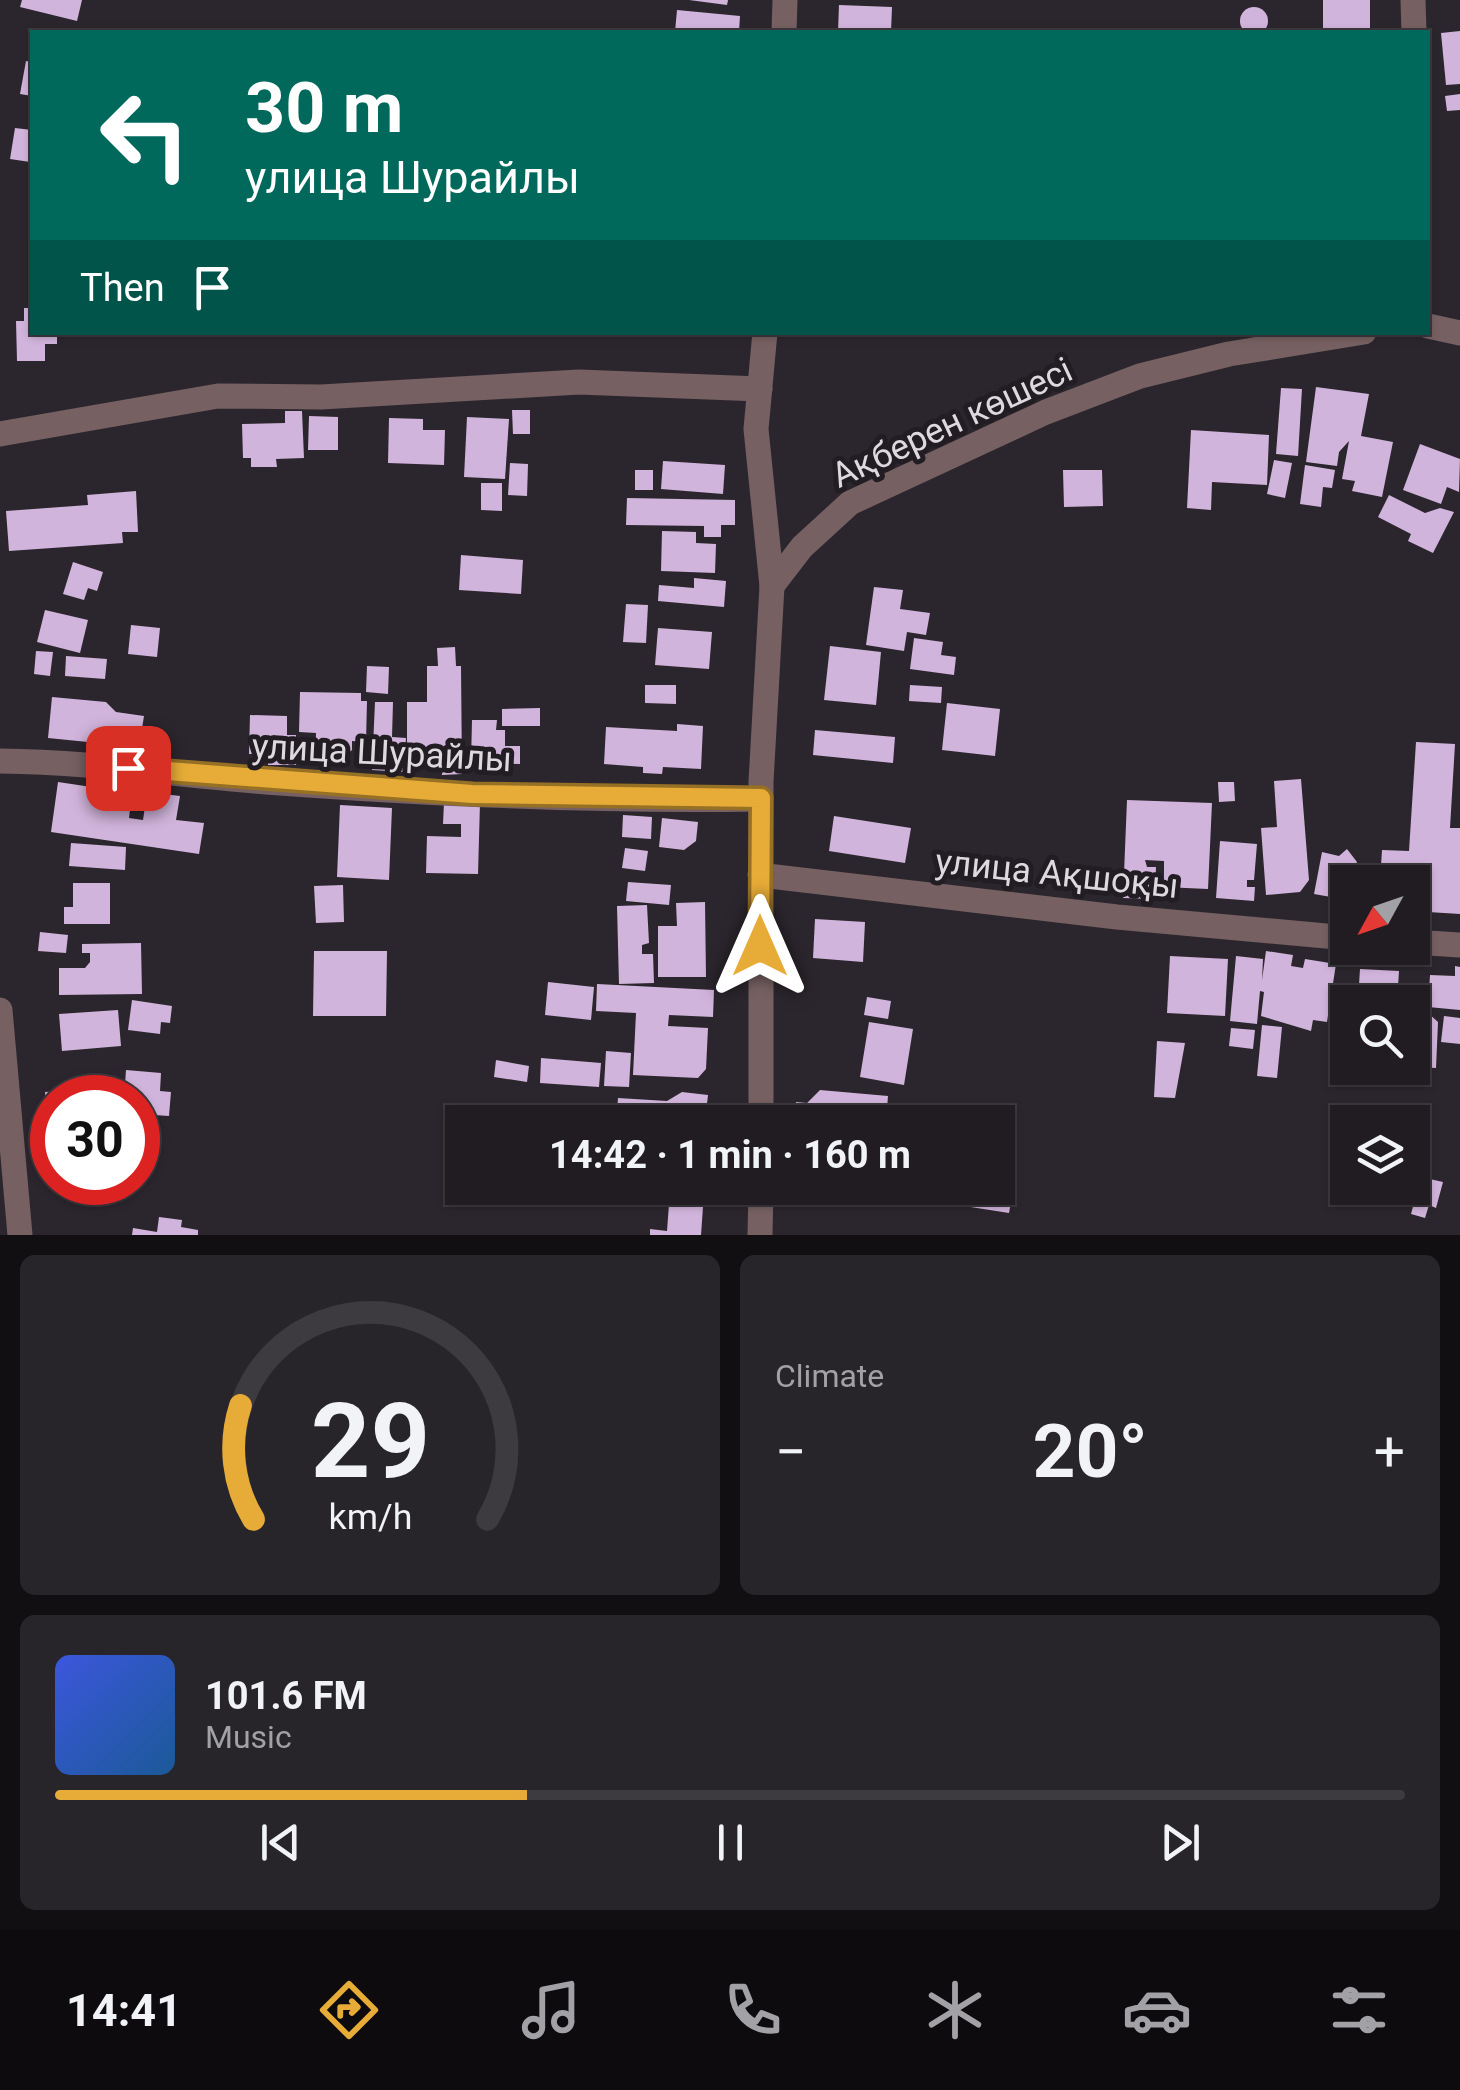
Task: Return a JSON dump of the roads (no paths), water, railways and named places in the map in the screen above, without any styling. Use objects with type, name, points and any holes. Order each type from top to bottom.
[{"type":"street","points":[[784,30],[785,0]]},
{"type":"street","points":[[1413,0],[1414,30]]},
{"type":"street","points":[[1430,326],[1460,333]]},
{"type":"street","points":[[760,1105],[761,798],[772,586],[756,430],[765,335]]},
{"type":"street","name":"Ақберен көшесі","points":[[772,586],[802,547],[850,503],[1046,412],[1140,376],[1229,354],[1346,335]]},
{"type":"street","points":[[0,434],[218,396],[321,397],[579,382],[760,389]]},
{"type":"street","name":"улица Шурайлы","points":[[0,762],[60,762],[264,782],[472,794],[761,798]]},
{"type":"street","name":"улица Ақшоқы","points":[[760,875],[1116,917],[1330,936]]},
{"type":"street","points":[[1430,943],[1460,945]]},
{"type":"street","points":[[0,1010],[20,1235]]},
{"type":"street","points":[[760,1205],[760,1235]]}]
